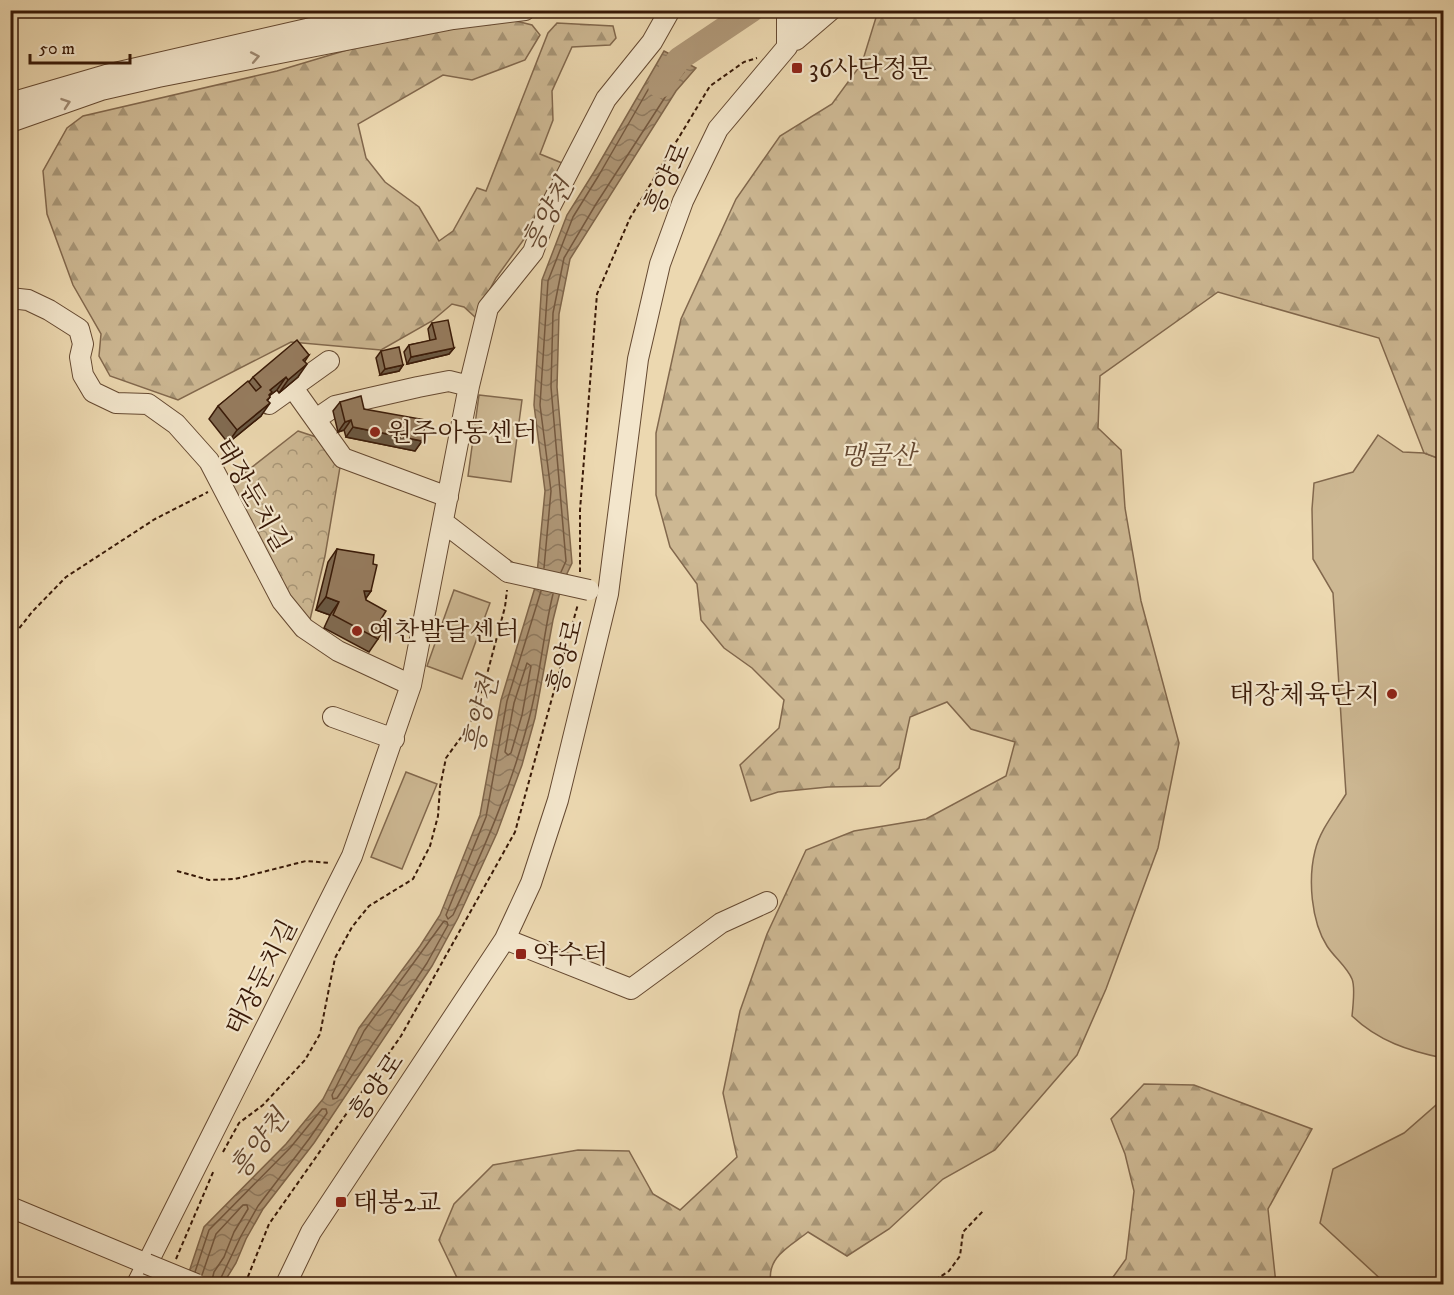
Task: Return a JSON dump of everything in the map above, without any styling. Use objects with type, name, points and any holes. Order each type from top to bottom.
[{"type":"street","points":[[10,103],[106,75],[311,28],[414,10]]},
{"type":"street","points":[[10,122],[101,90],[158,77],[453,19],[525,10]]},
{"type":"street","name":"태장둔치길","points":[[137,1284],[352,856],[411,685],[469,386],[488,308],[533,252],[548,211],[606,99],[652,42],[670,10]]},
{"type":"street","name":"흥양로","points":[[286,1284],[311,1232],[506,939],[531,883],[558,800],[590,589],[660,264],[683,201],[718,129],[787,47],[807,10]]},
{"type":"street","points":[[787,47],[831,10]]},
{"type":"street","points":[[787,11],[787,47]]},
{"type":"street","name":"태장둔치길","points":[[10,298],[28,300],[79,329],[84,344],[80,357],[83,375],[93,392],[116,403],[148,404],[176,424],[209,461],[282,601],[304,628],[338,651],[411,685]]},
{"type":"street","points":[[269,404],[329,361]]},
{"type":"street","points":[[316,419],[335,405],[418,387],[449,381],[469,386]]},
{"type":"street","points":[[293,388],[343,458],[448,496]]},
{"type":"street","points":[[443,522],[508,572],[590,589]]},
{"type":"street","points":[[333,717],[394,739]]},
{"type":"street","points":[[506,939],[631,989],[721,923],[767,902]]},
{"type":"street","points":[[10,1207],[196,1284]]},
{"type":"path","points":[[245,1284],[269,1224],[401,1036],[515,832],[590,589],[580,510],[597,294],[630,218],[710,86],[744,62],[787,47]]},
{"type":"path","points":[[10,640],[32,612],[66,577],[155,519],[221,485]]},
{"type":"path","points":[[222,1154],[239,1123],[263,1105],[305,1060],[315,1043],[320,1034],[335,958],[352,927],[369,906],[413,879],[430,846],[438,816],[440,787],[446,758],[470,725],[480,697],[506,607],[508,572]]},
{"type":"path","points":[[177,870],[209,879],[235,879],[306,861],[338,863],[352,856]]},
{"type":"path","points":[[173,1266],[216,1164]]},
{"type":"path","points":[[929,1284],[949,1271],[960,1256],[963,1232],[984,1210]]},
{"type":"green space","name":"맹골산","points":[[878,11],[1443,11],[1443,460],[1424,453],[1379,338],[1218,292],[1100,376],[1098,428],[1121,450],[1125,508],[1141,601],[1179,743],[1158,848],[1106,989],[1077,1055],[995,1150],[943,1179],[889,1229],[847,1256],[808,1232],[780,1254],[772,1267],[771,1284],[460,1284],[439,1240],[454,1204],[493,1165],[578,1150],[629,1151],[653,1194],[680,1210],[737,1157],[723,1093],[740,1011],[767,934],[806,850],[854,831],[926,819],[1006,776],[1015,742],[971,729],[947,702],[910,717],[899,768],[880,786],[828,787],[778,792],[751,801],[740,765],[779,728],[784,700],[752,668],[724,648],[701,620],[697,584],[670,547],[656,495],[656,433],[681,319],[736,199],[780,136],[832,104],[862,63]]},
{"type":"green space","points":[[512,20],[532,25],[540,35],[525,60],[472,80],[443,75],[358,124],[366,158],[385,182],[419,207],[439,241],[453,231],[477,188],[486,191],[548,33],[557,23],[613,26],[616,38],[610,45],[572,47],[552,91],[553,120],[540,154],[562,163],[532,228],[496,278],[475,317],[464,307],[452,304],[432,321],[381,350],[291,342],[178,400],[110,376],[99,356],[101,334],[73,285],[47,214],[43,171],[67,128],[83,116],[277,71],[387,38]]},
{"type":"green space","points":[[479,395],[522,400],[511,482],[468,476]]},
{"type":"green space","points":[[298,431],[322,439],[340,467],[325,556],[309,624],[275,578],[228,486]]},
{"type":"green space","name":"태장체육단지","points":[[1378,435],[1403,452],[1424,453],[1443,460],[1443,1058],[1394,1044],[1372,1032],[1352,1016],[1354,991],[1352,979],[1322,936],[1317,925],[1312,900],[1313,862],[1317,843],[1346,794],[1333,593],[1313,559],[1314,483],[1353,472]]},
{"type":"green space","points":[[454,590],[490,603],[462,679],[427,666]]},
{"type":"green space","points":[[406,772],[437,784],[402,869],[371,857]]},
{"type":"green space","points":[[1144,1084],[1194,1085],[1312,1129],[1268,1209],[1276,1284],[1108,1284],[1126,1259],[1134,1191],[1125,1154],[1111,1119]]},
{"type":"green space","points":[[1443,1099],[1443,1284],[1386,1284],[1320,1223],[1333,1169],[1404,1133]]},
{"type":"water","points":[[664,51],[696,68],[676,91],[570,259],[559,314],[557,387],[572,563],[562,584],[553,620],[535,718],[522,765],[497,833],[458,918],[432,966],[314,1143],[263,1209],[223,1284],[185,1284],[204,1227],[286,1144],[323,1099],[359,1028],[420,946],[440,915],[480,815],[501,700],[536,584],[545,491],[534,405],[542,280],[567,215]]},
{"type":"building","points":[[448,320],[454,348],[411,357],[409,345],[436,339],[432,323]]},
{"type":"building","points":[[297,340],[309,355],[303,360],[307,364],[288,380],[286,377],[270,390],[272,392],[267,400],[270,403],[237,430],[218,406],[248,381],[256,391],[261,387],[253,377]]},
{"type":"building","points":[[399,347],[403,365],[385,369],[381,351]]},
{"type":"building","points":[[361,396],[364,409],[426,420],[422,441],[353,427],[351,420],[345,422],[340,402]]},
{"type":"building","points":[[337,549],[374,555],[373,564],[377,565],[371,591],[364,591],[366,600],[386,611],[381,619],[387,623],[378,639],[333,615],[339,602],[326,597]]},
{"type":"waterway","name":"흥양천","points":[[660,86],[679,59],[752,10]]},
{"type":"place","name":"36사단정문","points":[[797,68]]},
{"type":"place","name":"원주아동센터","points":[[375,432]]},
{"type":"place","name":"예찬발달센터","points":[[357,631]]},
{"type":"place","name":"태장체육단지","points":[[1392,694]]},
{"type":"place","name":"약수터","points":[[521,954]]},
{"type":"place","name":"태봉2교","points":[[341,1202]]}]
